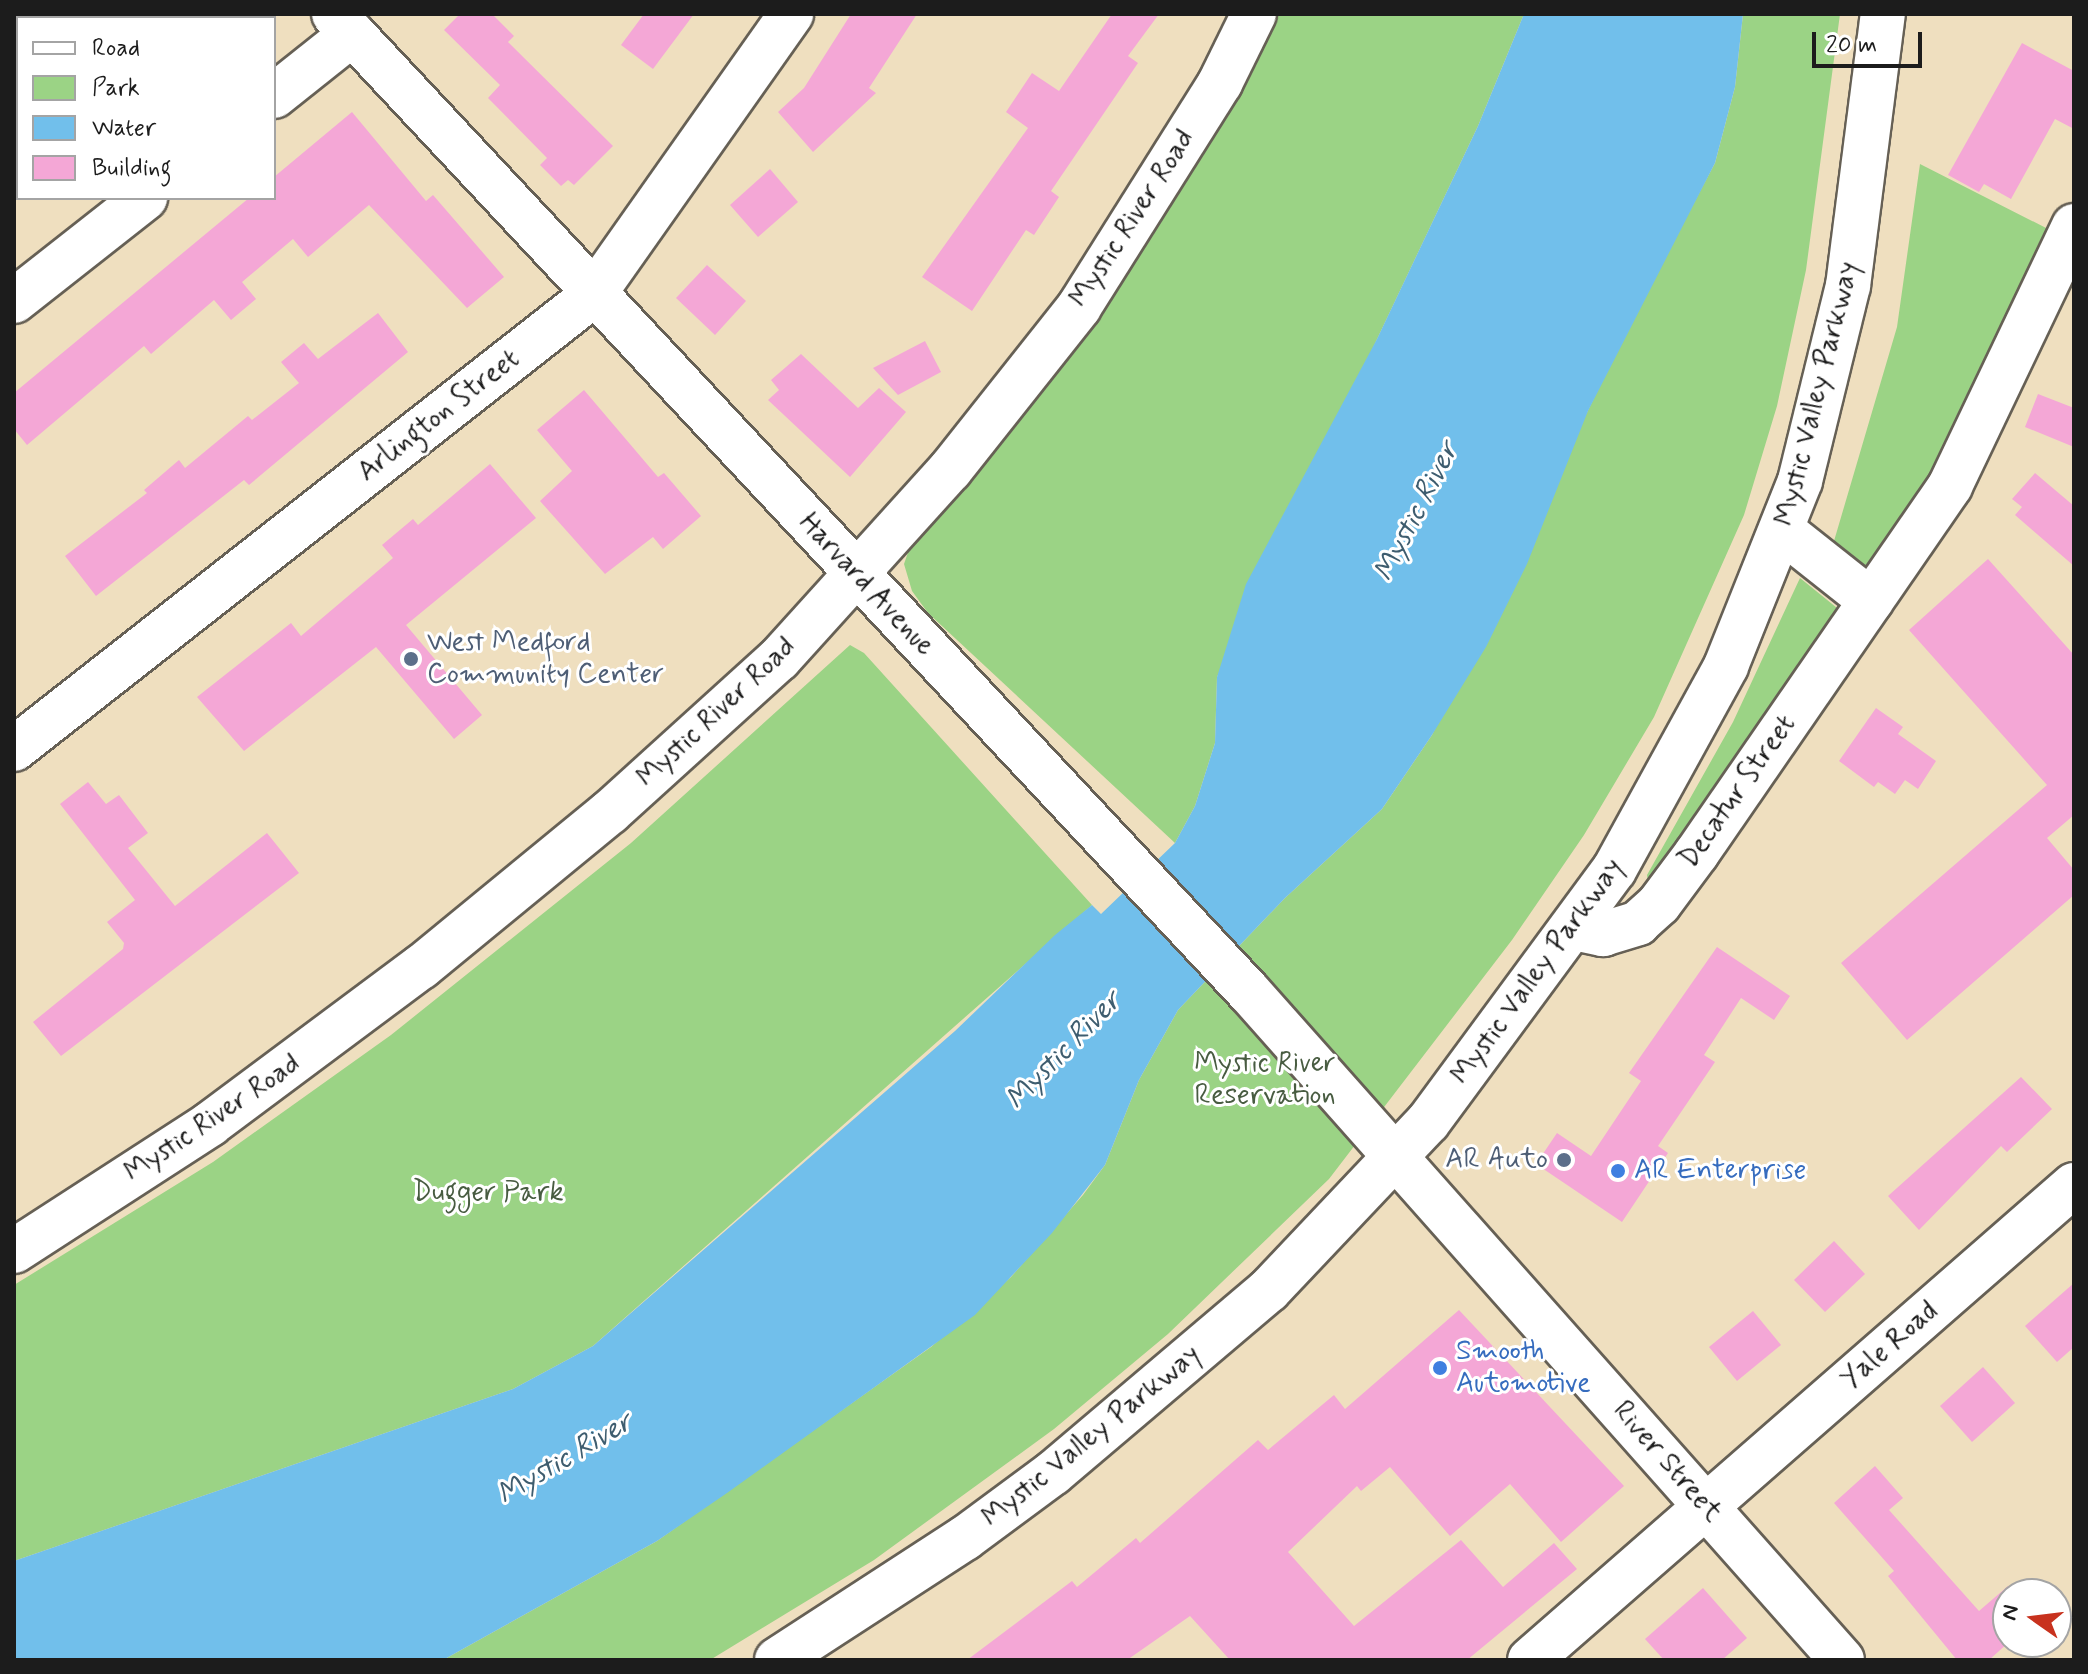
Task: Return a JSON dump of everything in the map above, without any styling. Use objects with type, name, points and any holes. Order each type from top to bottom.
[{"type":"street","name":"Arlington Street","points":[[14,749],[593,295],[791,14]]},
{"type":"street","name":"Mystic River Road","points":[[14,1251],[210,1124],[421,967],[695,737],[779,659],[950,470],[1079,307],[1220,83],[1254,14]]},
{"type":"street","name":"Mystic Valley Parkway","points":[[777,1660],[965,1538],[1065,1463],[1269,1290],[1398,1156],[1574,928],[1689,740],[1784,532],[1848,286],[1883,14]]},
{"type":"street","name":"Harvard Avenue","points":[[343,24],[593,295],[1249,992],[1398,1156]]},
{"type":"street","points":[[276,94],[343,24]]},
{"type":"street","points":[[14,301],[142,200]]},
{"type":"street","name":"Decatur Street","points":[[1574,928],[1603,934],[1638,923],[1659,904],[1697,853],[1950,486],[2074,226]]},
{"type":"street","points":[[1784,532],[1871,601]]},
{"type":"street","name":"River Street","points":[[1398,1156],[1842,1660]]},
{"type":"street","name":"Yale Road","points":[[1530,1660],[2074,1185]]},
{"type":"green space","points":[[1278,14],[1524,14],[1478,126],[1217,677],[1215,743],[1195,806],[1175,843],[928,613],[912,591],[904,564],[915,532],[1105,308],[1215,130]]},
{"type":"green space","name":"Mystic River Reservation","points":[[1743,14],[1840,14],[1806,270],[1777,406],[1744,515],[1654,717],[1584,835],[1512,940],[1329,1179],[1168,1334],[1054,1429],[874,1560],[710,1660],[443,1660],[657,1541],[931,1347],[1011,1277],[1083,1195],[1105,1165],[1139,1080],[1178,1010],[1285,898],[1382,809],[1432,735],[1630,323],[1715,163],[1735,87]]},
{"type":"green space","points":[[1920,164],[2050,230],[1941,463],[1870,570],[1834,541],[1897,327]]},
{"type":"green space","points":[[1800,578],[1842,612],[1655,882],[1648,883],[1647,875],[1733,722]]},
{"type":"green space","name":"Dugger Park","points":[[850,645],[864,653],[1092,905],[593,1346],[513,1389],[14,1561],[14,1285],[213,1162],[391,1035],[631,843]]},
{"type":"water","name":"Mystic River","points":[[1524,14],[1743,14],[1735,87],[1715,163],[1588,411],[1527,564],[1486,647],[1432,735],[1382,809],[1285,898],[1178,1010],[1139,1080],[1105,1165],[1052,1233],[975,1315],[727,1493],[657,1541],[443,1660],[14,1660],[14,1561],[513,1389],[593,1346],[955,1031],[1055,935],[1092,905],[1101,914],[1175,843],[1195,806],[1215,743],[1217,677],[1246,584],[1377,339],[1478,126]]},
{"type":"building","points":[[460,14],[492,14],[514,36],[508,42],[613,146],[574,185],[568,180],[561,186],[540,165],[547,158],[488,98],[500,85],[444,30]]},
{"type":"building","points":[[644,14],[694,14],[653,69],[621,45]]},
{"type":"building","points":[[851,14],[917,14],[869,88],[876,93],[813,152],[778,112],[804,88]]},
{"type":"building","points":[[1112,14],[1159,14],[1128,56],[1138,63],[1051,191],[1059,197],[1034,235],[1026,230],[972,311],[922,277],[1028,128],[1006,112],[1032,73],[1059,91]]},
{"type":"building","points":[[2022,43],[2074,71],[2074,129],[2055,119],[2011,199],[1984,184],[1979,192],[1948,175]]},
{"type":"building","points":[[352,112],[426,201],[433,195],[504,277],[467,308],[369,205],[308,257],[293,239],[242,282],[256,299],[231,320],[214,300],[151,354],[144,346],[27,445],[14,429],[14,393],[247,200],[276,200],[276,175]]},
{"type":"building","points":[[770,169],[798,202],[758,237],[730,205]]},
{"type":"building","points":[[707,265],[746,301],[715,335],[676,298]]},
{"type":"building","points":[[378,313],[408,352],[249,485],[244,480],[96,596],[65,556],[147,493],[144,490],[179,460],[185,468],[248,416],[252,420],[299,383],[281,362],[304,343],[318,359]]},
{"type":"building","points":[[925,341],[941,372],[898,395],[873,368]]},
{"type":"building","points":[[801,354],[858,408],[879,388],[906,412],[850,477],[768,400],[779,390],[771,380]]},
{"type":"building","points":[[584,390],[658,477],[664,473],[701,516],[663,549],[653,537],[605,574],[540,501],[572,471],[537,430]]},
{"type":"building","points":[[2038,394],[2074,408],[2074,447],[2025,427]]},
{"type":"building","points":[[490,464],[536,518],[406,625],[482,715],[454,739],[376,647],[244,751],[197,697],[291,623],[301,636],[393,558],[382,545],[413,519],[418,525]]},
{"type":"building","points":[[2035,473],[2074,506],[2074,566],[2015,515],[2022,507],[2012,499]]},
{"type":"building","points":[[1988,559],[2074,655],[2074,815],[2047,838],[2074,870],[2074,895],[1907,1040],[1841,963],[2047,785],[1909,630]]},
{"type":"building","points":[[1876,708],[1903,727],[1898,734],[1936,761],[1918,789],[1905,780],[1895,794],[1878,782],[1874,787],[1839,761]]},
{"type":"building","points":[[88,782],[106,804],[119,795],[148,833],[128,848],[175,906],[267,833],[299,873],[61,1056],[33,1022],[123,949],[124,943],[107,922],[135,900],[60,804]]},
{"type":"building","points":[[1717,947],[1790,996],[1774,1020],[1741,998],[1704,1055],[1715,1062],[1658,1146],[1668,1153],[1622,1222],[1536,1164],[1557,1133],[1591,1156],[1641,1081],[1629,1073]]},
{"type":"building","points":[[2021,1077],[2052,1109],[2007,1152],[2001,1146],[1919,1230],[1888,1196]]},
{"type":"building","points":[[1834,1241],[1865,1274],[1825,1312],[1794,1280]]},
{"type":"building","points":[[2074,1283],[2074,1347],[2057,1362],[2025,1326]]},
{"type":"building","points":[[1459,1310],[1624,1486],[1561,1542],[1510,1484],[1450,1536],[1390,1467],[1361,1491],[1357,1486],[1288,1552],[1354,1626],[1461,1540],[1503,1587],[1554,1543],[1577,1569],[1467,1660],[1230,1660],[1190,1616],[1127,1660],[967,1660],[1072,1581],[1077,1587],[1136,1538],[1140,1543],[1258,1440],[1268,1450],[1334,1395],[1345,1409]]},
{"type":"building","points":[[1753,1311],[1781,1345],[1737,1381],[1709,1347]]},
{"type":"building","points":[[1983,1367],[2015,1403],[1972,1442],[1940,1406]]},
{"type":"building","points":[[1875,1466],[1903,1498],[1889,1510],[1979,1611],[1992,1600],[1992,1657],[1989,1660],[1957,1660],[1888,1576],[1894,1571],[1834,1503]]},
{"type":"building","points":[[1703,1588],[1747,1638],[1722,1660],[1664,1660],[1645,1639]]},
{"type":"place","name":"West Medford Community Center","points":[[411,659]]},
{"type":"place","name":"AR Auto","points":[[1564,1160]]},
{"type":"place","name":"AR Enterprise","points":[[1618,1171]]},
{"type":"place","name":"Smooth Automotive","points":[[1440,1368]]}]
